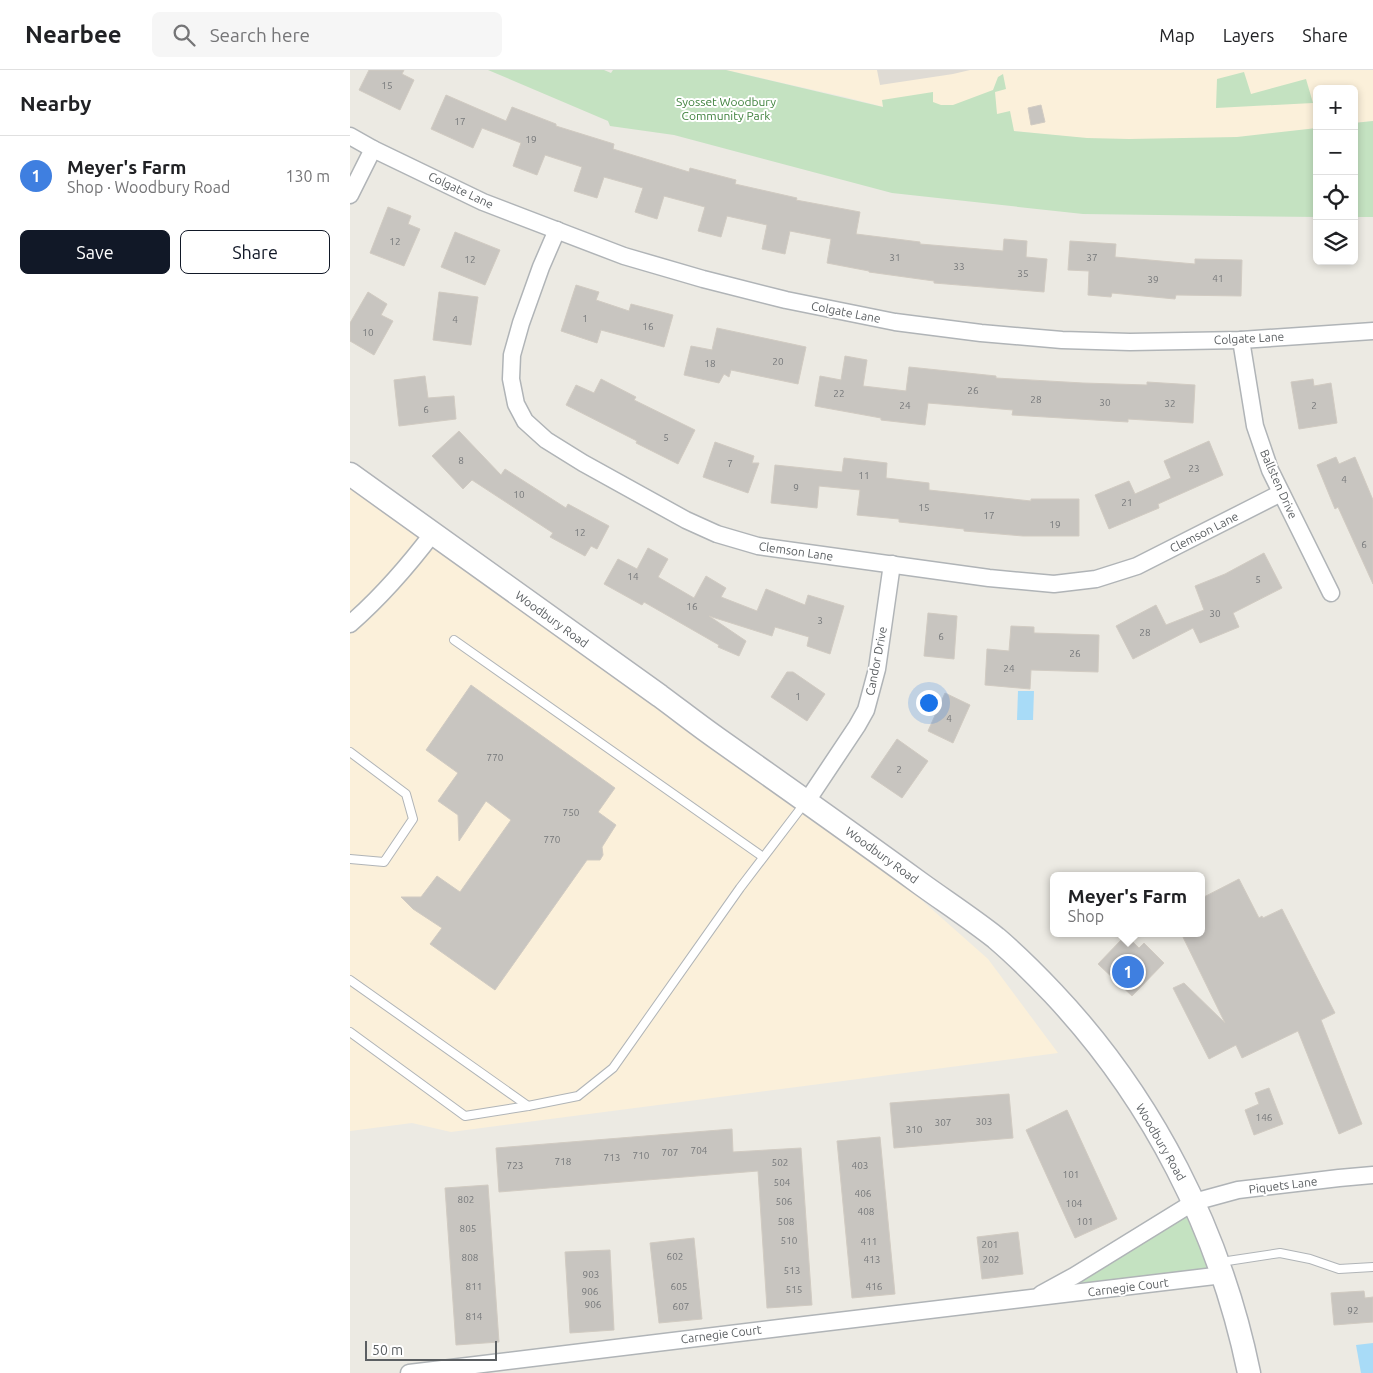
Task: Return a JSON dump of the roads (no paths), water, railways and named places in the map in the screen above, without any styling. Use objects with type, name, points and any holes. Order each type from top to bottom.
[{"type":"main road","name":"Woodbury Road","points":[[350,474],[716,738],[807,800],[996,939],[1036,975],[1090,1035],[1120,1073],[1176,1166],[1194,1202],[1221,1269],[1249,1373]]},
{"type":"street","name":"Colgate Lane","points":[[350,136],[483,202],[624,256],[786,300],[894,322],[981,333],[1062,340],[1130,342],[1241,340],[1373,331]]},
{"type":"street","points":[[350,195],[373,149]]},
{"type":"street","name":"Clemson Lane","points":[[557,230],[521,322],[512,356],[511,379],[516,404],[525,421],[546,440],[583,463],[686,520],[717,534],[758,546],[989,578],[1054,584],[1096,580],[1137,566],[1281,493]]},
{"type":"street","name":"Ballsten Drive","points":[[1241,340],[1255,426],[1270,470],[1331,594]]},
{"type":"street","points":[[350,624],[376,600],[414,559],[433,533]]},
{"type":"street","name":"Candor Drive","points":[[807,800],[866,710],[877,669],[892,564]]},
{"type":"street","name":"Piquets Lane","points":[[1194,1202],[1238,1190],[1373,1175]]},
{"type":"street","name":"Carnegie Court","points":[[1033,1298],[1074,1276],[1194,1202]]},
{"type":"street","name":"Carnegie Court","points":[[409,1373],[1033,1298],[1221,1269]]},
{"type":"lane","points":[[454,640],[763,857]]},
{"type":"lane","points":[[350,752],[406,794],[413,818],[384,862],[350,858]]},
{"type":"lane","points":[[350,1032],[465,1116],[578,1096],[613,1068],[734,896],[807,800]]},
{"type":"lane","points":[[350,980],[528,1106]]},
{"type":"lane","points":[[1221,1269],[1280,1253],[1310,1259],[1338,1269],[1373,1267]]},
{"type":"water","points":[[1018,691],[1034,691],[1033,720],[1017,720]]},
{"type":"water","points":[[1373,1343],[1373,1373],[1361,1373],[1356,1345]]},
{"type":"place","name":"Meyer's Farm","points":[[1128,972]]},
{"type":"park label","name":"Syosset Woodbury Community Park","points":[[726,108]]}]
